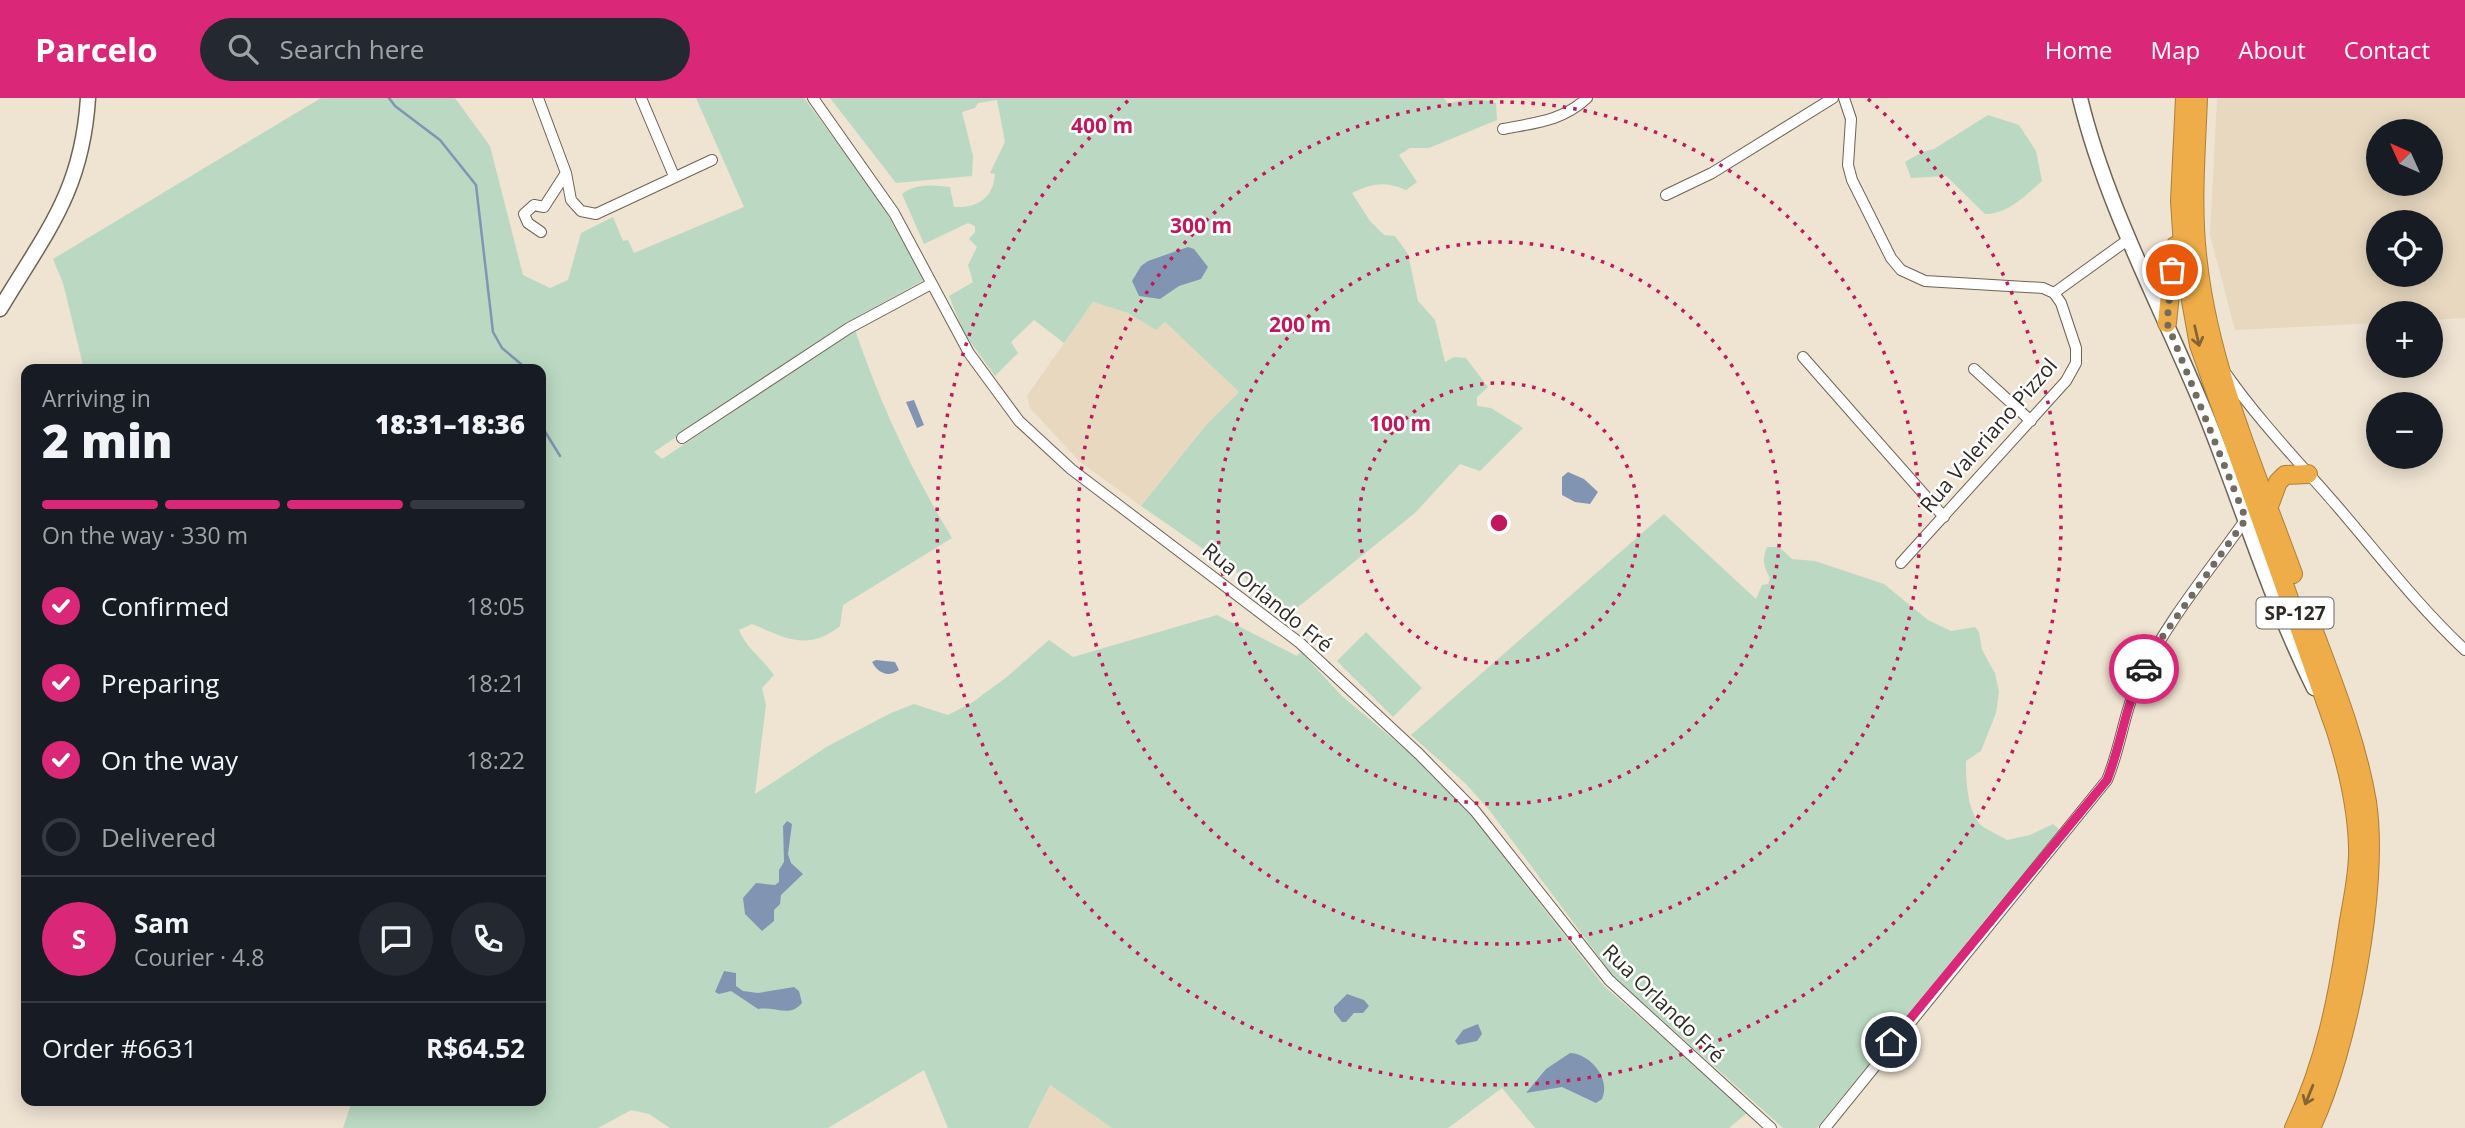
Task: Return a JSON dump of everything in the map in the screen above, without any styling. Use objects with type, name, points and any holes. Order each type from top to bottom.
[{"type":"highway","name":"SP-127","points":[[2185,98],[2180,201],[2188,296],[2204,365],[2336,731],[2350,782],[2356,820],[2356,876],[2329,1037],[2294,1128]]},
{"type":"highway","name":"SP-127","points":[[2198,98],[2195,197],[2197,261],[2206,315],[2269,506],[2349,728],[2362,778],[2370,828],[2367,894],[2347,1012],[2329,1082],[2311,1128]]},
{"type":"highway","points":[[2167,323],[2180,201]]},
{"type":"highway","points":[[2269,506],[2278,482],[2285,474],[2308,474]]},
{"type":"street","points":[[0,309],[62,209],[73,184],[88,98]]},
{"type":"street","points":[[538,98],[566,173],[571,200],[582,211],[596,214],[712,160]]},
{"type":"street","points":[[641,98],[674,176]]},
{"type":"street","name":"Rua Orlando Fré","points":[[813,98],[894,213],[969,353],[1019,421],[1071,469],[1300,643],[1419,754],[1475,811],[1609,980],[1771,1128]]},
{"type":"street","points":[[1503,129],[1555,119],[1574,110],[1587,98]]},
{"type":"street","points":[[1666,195],[1712,173],[1833,98]]},
{"type":"street","points":[[1844,98],[1851,119],[1848,165],[1852,180],[1891,258],[1901,270],[1925,281],[2043,288],[2054,293],[2129,239]]},
{"type":"street","points":[[2080,98],[2129,239],[2167,323],[2246,519],[2281,618],[2336,731]]},
{"type":"street","points":[[541,232],[528,223],[524,214],[534,205],[544,207],[566,173]]},
{"type":"street","points":[[682,438],[839,334],[889,304],[931,284]]},
{"type":"street","name":"Rua Valeriano Pizzol","points":[[1901,563],[2066,381],[2076,363],[2073,337],[2054,293]]},
{"type":"street","points":[[1803,357],[1944,517]]},
{"type":"street","points":[[2221,366],[2263,425],[2390,572],[2465,650]]},
{"type":"street","points":[[1974,369],[2031,421]]},
{"type":"street","points":[[1825,1128],[2107,780],[2120,748],[2127,709],[2156,646],[2246,519]]},
{"type":"shaded area","points":[[2217,98],[2465,98],[2465,318],[2443,319],[2443,301],[2366,301],[2366,324],[2235,330],[2210,235]]},
{"type":"shaded area","points":[[1093,302],[1128,313],[1156,330],[1165,322],[1239,392],[1206,425],[1141,506],[1080,462],[1030,408],[1027,396]]},
{"type":"shaded area","points":[[1050,1085],[1112,1128],[1028,1128]]},
{"type":"green space","points":[[321,98],[455,98],[490,146],[523,275],[550,288],[568,280],[581,233],[613,217],[623,241],[628,240],[634,253],[744,207],[696,98],[804,98],[879,199],[924,280],[849,321],[654,452],[662,459],[855,330],[898,437],[952,538],[843,605],[840,626],[817,639],[786,638],[752,624],[739,630],[746,643],[774,675],[762,688],[766,705],[755,794],[828,746],[891,713],[914,704],[948,715],[973,702],[1049,640],[1073,657],[1217,615],[1297,656],[1301,652],[1342,696],[1412,755],[1471,815],[1604,986],[1748,1112],[1729,1128],[1535,1128],[1502,1088],[1448,1128],[1112,1128],[1050,1085],[1028,1128],[948,1128],[924,1070],[828,1128],[670,1128],[649,1114],[631,1110],[598,1128],[343,1128],[350,1106],[546,1106],[546,364],[83,364],[63,283],[53,259]]},
{"type":"green space","points":[[830,98],[1444,98],[1448,104],[1472,99],[1496,103],[1497,120],[1429,148],[1410,148],[1399,155],[1417,182],[1406,190],[1379,184],[1352,193],[1370,221],[1384,235],[1395,236],[1408,254],[1418,301],[1435,320],[1445,362],[1454,357],[1466,358],[1488,387],[1477,397],[1477,406],[1491,408],[1523,428],[1480,471],[1460,464],[1415,513],[1293,611],[1141,506],[1206,425],[1239,392],[1165,322],[1156,330],[1128,313],[1093,302],[1064,343],[1034,320],[1011,342],[1018,353],[995,376],[964,333],[949,296],[973,282],[968,265],[977,247],[969,239],[975,232],[975,226],[968,223],[924,244],[902,194],[919,186],[950,187],[954,207],[977,204],[987,196],[994,183],[995,174],[990,173],[1005,142],[997,100],[978,103],[975,108],[962,112],[973,156],[972,176],[896,183]]},
{"type":"green space","points":[[1988,115],[2019,125],[2036,151],[2042,181],[2023,198],[2001,211],[1985,214],[1946,176],[1911,178],[1905,162],[1922,152],[1934,149]]},
{"type":"green space","points":[[1664,514],[1756,599],[1762,585],[1768,584],[1770,578],[1764,562],[1767,547],[1779,547],[1792,559],[1815,561],[1884,584],[1928,620],[1951,631],[1975,627],[1979,632],[1982,650],[1995,673],[1999,692],[1996,713],[1981,751],[1966,761],[1968,795],[1973,813],[1982,826],[2007,840],[2030,835],[2053,824],[2060,830],[1817,1128],[1783,1128],[1614,977],[1490,811],[1466,784],[1411,735]]},
{"type":"green space","points":[[1366,632],[1422,688],[1393,717],[1337,661]]},
{"type":"water","points":[[1188,247],[1194,249],[1208,267],[1201,279],[1179,286],[1160,299],[1139,296],[1132,281],[1141,266]]},
{"type":"water","points":[[914,400],[924,425],[917,428],[906,402]]},
{"type":"water","points":[[1568,472],[1584,479],[1598,492],[1590,504],[1575,502],[1562,495],[1562,477]]},
{"type":"water","points":[[872,662],[895,662],[899,670],[891,674],[884,673]]},
{"type":"water","points":[[787,821],[792,824],[788,854],[791,863],[803,874],[781,895],[780,904],[774,910],[774,921],[762,931],[745,914],[743,898],[756,883],[775,885],[779,882],[779,870],[784,862],[783,826]]},
{"type":"water","points":[[724,971],[736,973],[736,986],[743,991],[758,993],[794,987],[799,991],[802,1003],[787,1011],[758,1009],[731,991],[719,994],[715,992]]},
{"type":"water","points":[[1347,994],[1364,1000],[1369,1006],[1363,1013],[1354,1013],[1346,1022],[1342,1022],[1334,1012],[1334,1007]]},
{"type":"water","points":[[1478,1024],[1482,1034],[1477,1041],[1458,1045],[1455,1041],[1463,1030]]},
{"type":"water","points":[[1570,1053],[1585,1058],[1597,1069],[1604,1084],[1602,1099],[1596,1103],[1562,1087],[1526,1093],[1546,1069]]},
{"type":"waterway","points":[[389,98],[395,106],[440,140],[476,185],[493,332],[502,348],[521,364]]},
{"type":"waterway","points":[[546,433],[560,456]]},
{"type":"way so far","points":[[2144,669],[2156,646],[2246,519],[2167,323],[2172,270]]},
{"type":"route","points":[[1891,1042],[2087,809],[2107,780],[2120,748],[2127,709],[2144,669]]}]
